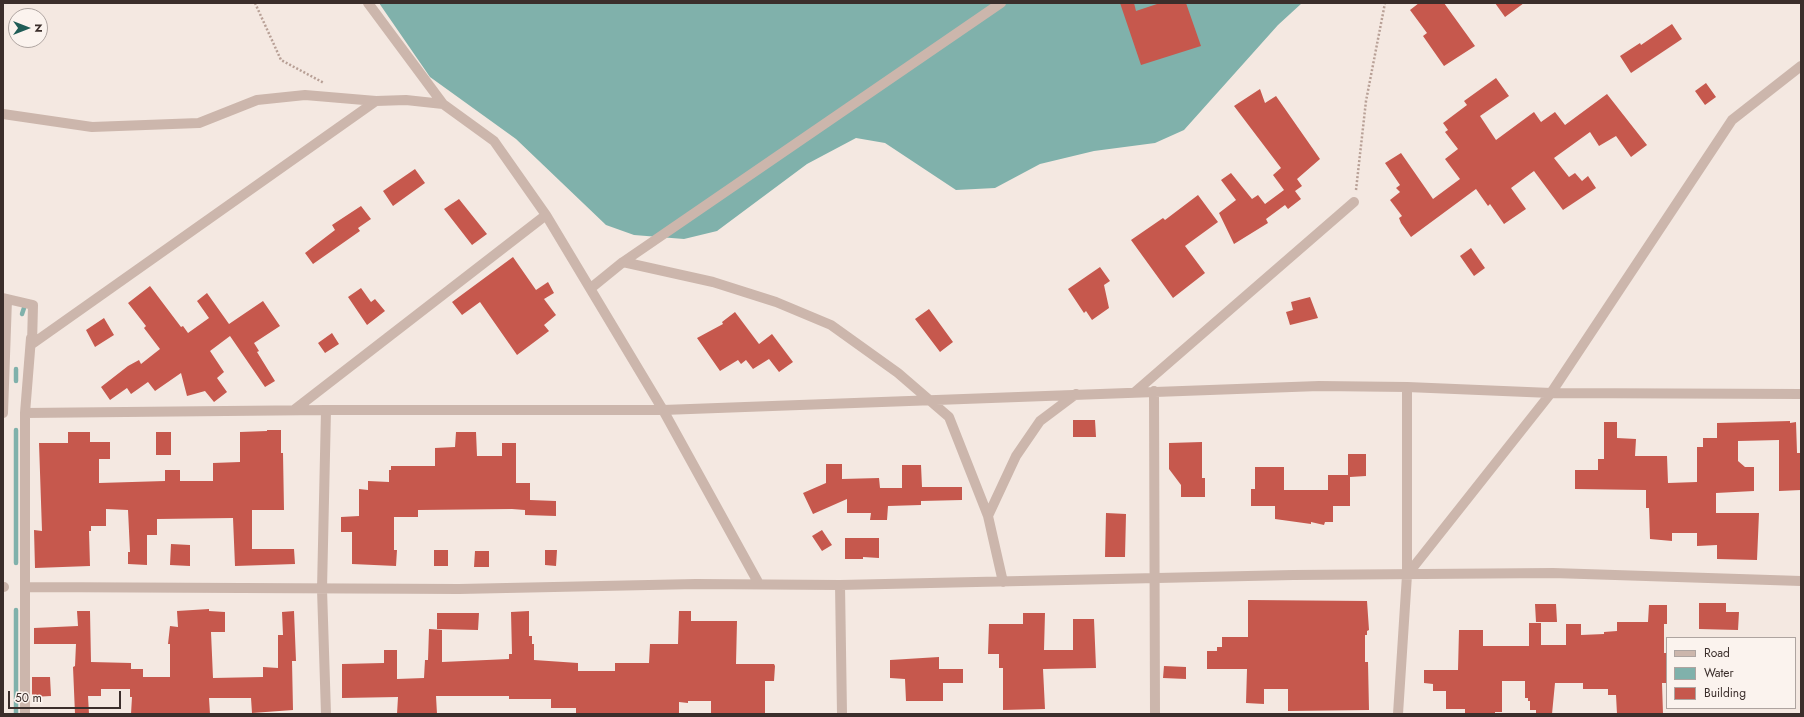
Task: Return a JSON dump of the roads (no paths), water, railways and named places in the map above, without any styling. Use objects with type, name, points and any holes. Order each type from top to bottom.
[{"type":"street","points":[[368,3],[443,104],[494,141],[546,215],[663,410],[758,584]]},
{"type":"street","points":[[591,288],[624,262],[1001,3]]},
{"type":"street","points":[[1407,575],[1551,393],[1732,120],[1801,66]]},
{"type":"street","points":[[3,114],[92,128],[199,123],[257,100],[304,95],[376,101],[406,100],[443,104]]},
{"type":"street","points":[[33,305],[32,344],[376,101]]},
{"type":"street","points":[[1135,392],[1354,202]]},
{"type":"street","points":[[294,410],[546,215]]},
{"type":"street","points":[[624,262],[713,282],[776,302],[831,325],[898,373],[949,417],[988,516],[1003,582]]},
{"type":"street","points":[[3,413],[5,298],[33,305]]},
{"type":"street","points":[[25,714],[25,413],[33,305]]},
{"type":"street","points":[[25,413],[294,410],[663,410],[1319,386],[1407,387],[1551,393],[1801,394]]},
{"type":"street","points":[[1398,714],[1407,575],[1407,387]]},
{"type":"street","points":[[1154,391],[1155,714]]},
{"type":"street","points":[[988,516],[1016,456],[1040,421],[1076,394]]},
{"type":"street","points":[[326,410],[322,589],[326,714]]},
{"type":"street","points":[[26,587],[459,589],[696,584],[840,585],[1293,575],[1553,573],[1801,582]]},
{"type":"street","points":[[840,585],[842,714]]},
{"type":"water","points":[[379,3],[1302,3],[1278,25],[1184,130],[1155,143],[1094,151],[1040,164],[995,188],[956,190],[885,143],[856,138],[807,164],[717,231],[684,239],[634,235],[606,225],[516,139],[430,77]]},
{"type":"waterway","points":[[22,314],[24,308]]},
{"type":"waterway","points":[[16,369],[16,381]]},
{"type":"waterway","points":[[16,430],[16,563]]},
{"type":"waterway","points":[[16,610],[16,714]]}]
